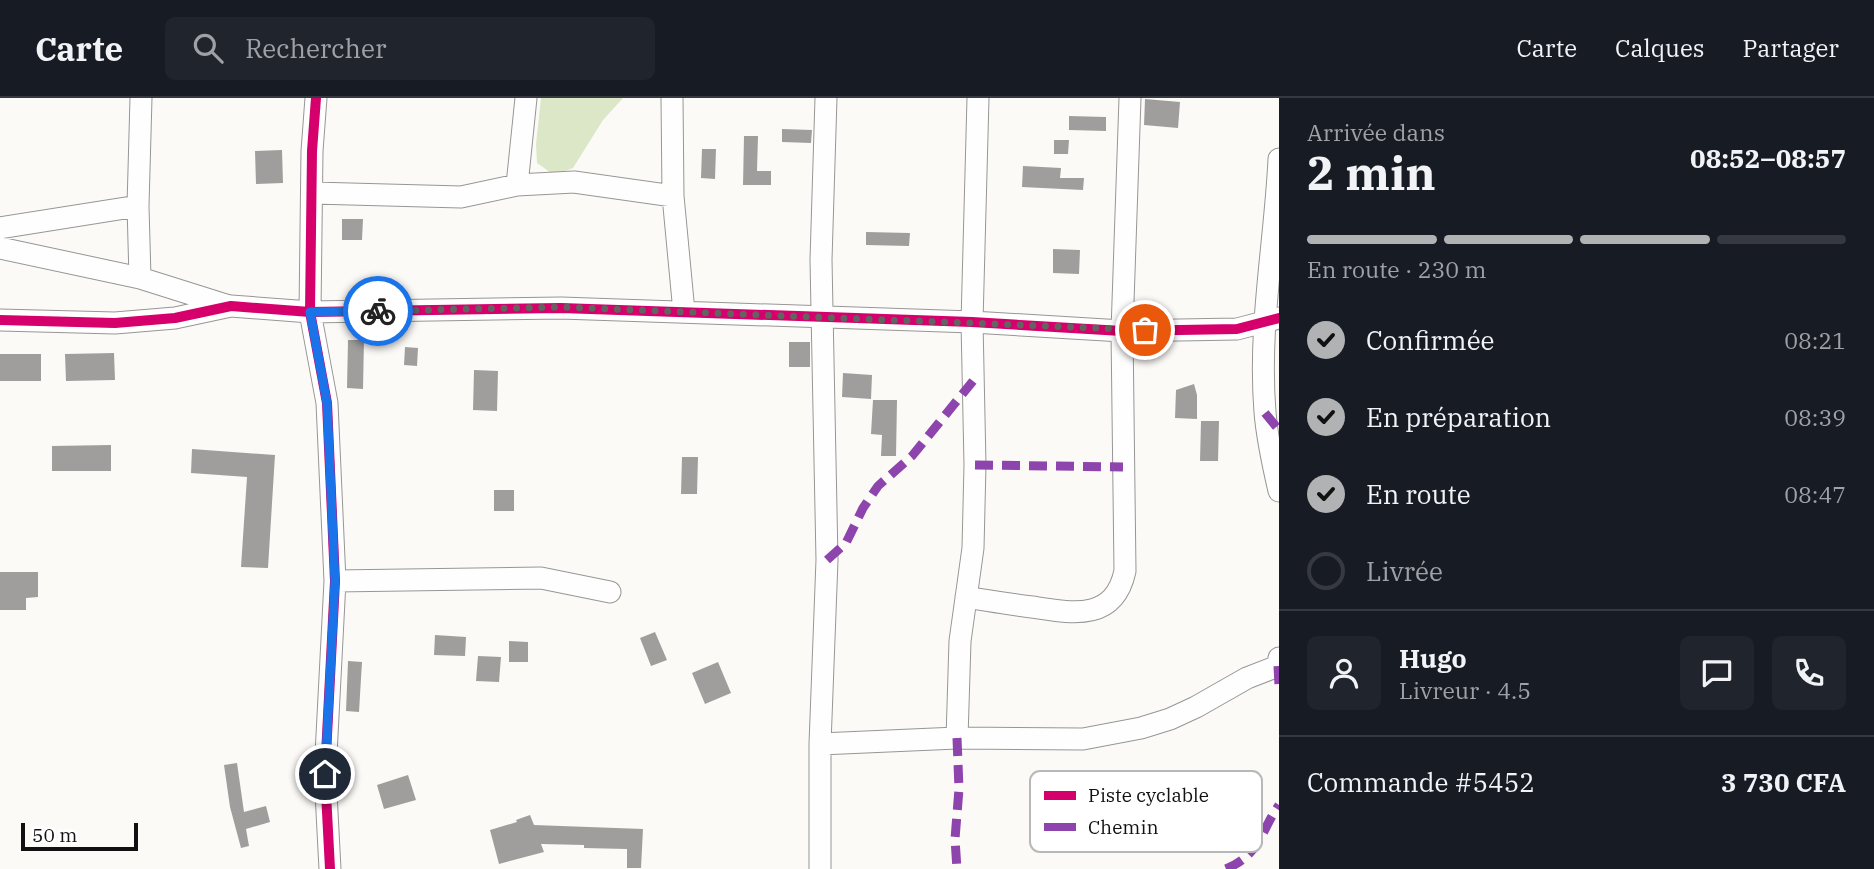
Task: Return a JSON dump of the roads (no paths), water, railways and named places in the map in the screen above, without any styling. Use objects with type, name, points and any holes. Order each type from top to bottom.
[{"type":"street","points":[[140,278],[138,206],[141,98]]},
{"type":"street","points":[[316,98],[312,152],[310,312],[327,403],[335,581],[325,774],[330,869]]},
{"type":"street","points":[[517,185],[526,98]]},
{"type":"street","points":[[672,98],[673,196],[684,312]]},
{"type":"street","points":[[820,869],[820,744],[827,559],[821,317],[826,98]]},
{"type":"street","points":[[957,738],[958,666],[973,548],[975,465],[972,322],[978,98]]},
{"type":"street","points":[[967,597],[1073,613],[1094,610],[1119,592],[1125,571],[1122,331],[1130,98]]},
{"type":"street","points":[[1279,159],[1265,413],[1279,491]]},
{"type":"street","points":[[313,193],[461,197],[517,185],[574,181],[673,196]]},
{"type":"street","points":[[0,228],[138,206]]},
{"type":"street","points":[[0,248],[140,278],[231,306],[310,312],[561,307],[972,322],[1122,331],[1237,329],[1272,321]]},
{"type":"street","points":[[0,320],[115,323],[175,318],[231,306]]},
{"type":"street","points":[[335,581],[541,578],[610,592]]},
{"type":"street","points":[[820,744],[957,738],[1083,739],[1170,719],[1237,683],[1278,666],[1279,658]]}]
